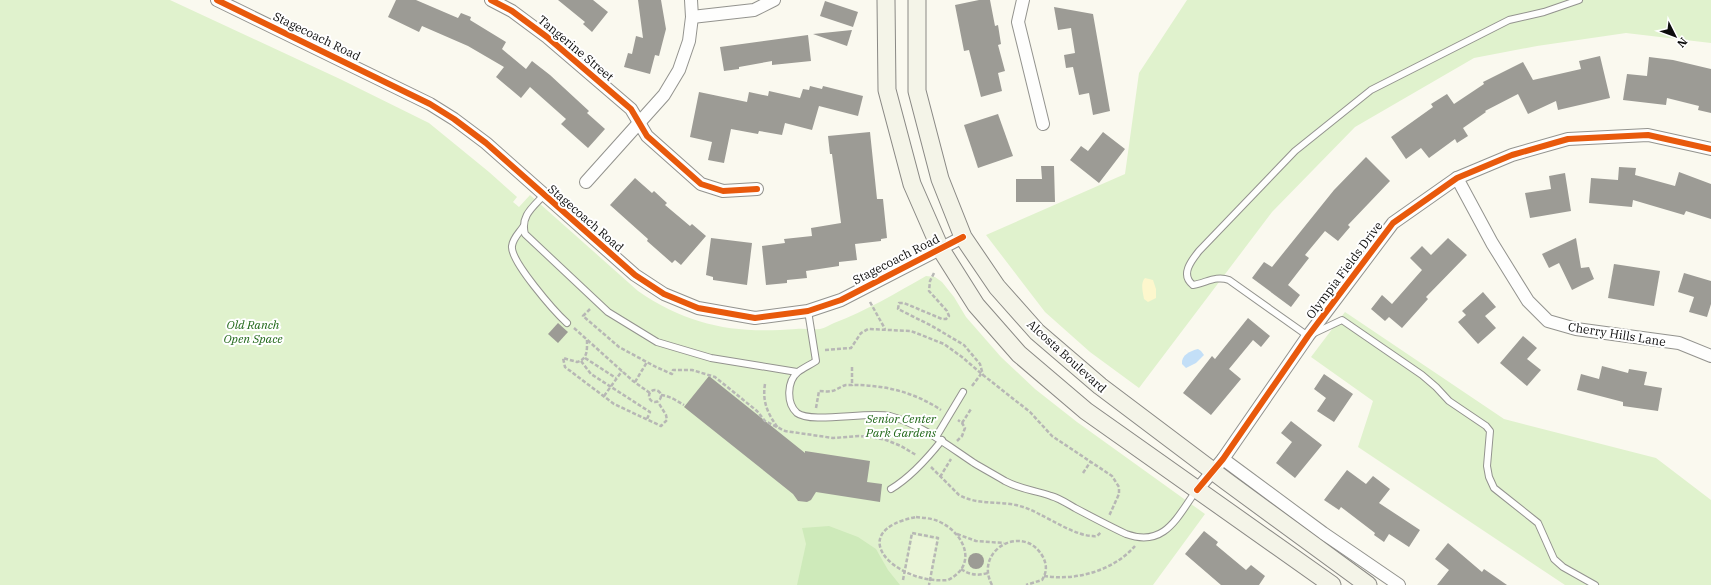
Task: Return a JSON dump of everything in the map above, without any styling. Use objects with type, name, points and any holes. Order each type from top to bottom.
[{"type":"main road","points":[[886,0],[887,90],[912,184],[940,248],[976,305],[1019,354],[1086,411],[1332,585]]},
{"type":"main road","name":"Alcosta Boulevard","points":[[917,0],[917,91],[940,179],[964,237],[997,287],[1037,332],[1100,386],[1218,465],[1368,585]]},
{"type":"street","name":"Stagecoach Road","points":[[218,0],[430,104],[454,119],[486,143],[635,275],[664,294],[698,308],[755,318],[808,311],[841,300],[964,237]]},
{"type":"street","name":"Tangerine Street","points":[[491,0],[512,11],[547,37],[631,109],[647,136],[701,184],[723,191],[757,189]]},
{"type":"street","points":[[586,182],[664,95],[679,70],[689,41],[692,17],[691,0]]},
{"type":"street","points":[[692,17],[754,10],[774,0]]},
{"type":"street","points":[[1023,0],[1018,22],[1043,124]]},
{"type":"street","name":"Olympia Fields Drive","points":[[1197,490],[1218,465],[1308,336],[1393,223],[1457,178],[1512,155],[1568,139],[1648,135],[1711,149]]},
{"type":"street","name":"Cherry Hills Lane","points":[[1457,178],[1500,256],[1528,301],[1548,321],[1576,330],[1679,343],[1711,356]]},
{"type":"street","name":"Alcosta Boulevard","points":[[1218,465],[1323,532],[1399,585]]},
{"type":"lane","points":[[1579,0],[1544,12],[1509,20],[1371,90],[1295,151],[1199,251],[1190,263],[1187,272],[1189,281],[1193,285],[1206,283],[1214,278],[1221,277],[1229,280],[1308,336],[1342,320],[1422,375],[1449,401],[1486,426],[1490,431],[1487,466],[1489,477],[1494,488],[1538,523],[1554,559],[1563,567],[1595,585]]},
{"type":"lane","points":[[544,195],[524,219],[523,227],[525,234],[608,312],[657,342],[711,358],[797,372]]},
{"type":"lane","points":[[523,227],[514,239],[512,246],[514,257],[527,276],[567,323]]},
{"type":"lane","points":[[808,311],[816,361],[797,372],[790,389],[789,399],[792,408],[798,414],[820,418],[869,414],[889,416],[913,424],[939,439],[975,464],[1013,485],[1028,491],[1052,496],[1126,534],[1138,538],[1150,538],[1162,534],[1169,528],[1197,490]]},
{"type":"lane","points":[[891,489],[898,485],[924,461],[939,439],[963,392]]},
{"type":"path","points":[[934,273],[930,281],[929,291],[947,311],[949,316],[946,319],[942,319],[904,303],[899,303],[898,309],[964,344],[980,364],[982,375]]},
{"type":"path","points":[[597,301],[583,316],[619,347],[672,374],[673,370],[692,370],[715,377],[757,411],[765,421],[785,431],[833,438],[859,436],[871,437],[886,440],[901,446],[921,458]]},
{"type":"path","points":[[870,302],[885,329]]},
{"type":"path","points":[[567,323],[635,382],[650,393]]},
{"type":"path","points":[[815,351],[852,348],[861,333],[868,329],[911,331],[944,344],[1030,412],[1052,436],[1112,476],[1119,487],[1116,501],[1110,514]]},
{"type":"path","points":[[587,340],[585,358],[581,361],[574,362],[563,359],[565,367],[614,404],[662,426],[666,422],[666,415],[658,402]]},
{"type":"path","points":[[585,358],[616,378]]},
{"type":"path","points":[[581,361],[591,374],[650,412],[647,419]]},
{"type":"path","points":[[635,382],[647,362]]},
{"type":"path","points":[[852,367],[852,386]]},
{"type":"path","points":[[604,396],[622,370]]},
{"type":"path","points":[[972,386],[982,375]]},
{"type":"path","points":[[765,384],[764,392],[766,408],[779,428]]},
{"type":"path","points":[[816,409],[819,391],[831,391],[844,385],[867,385],[903,392],[921,398],[941,410]]},
{"type":"path","points":[[650,393],[657,390],[661,395],[666,395],[684,406]]},
{"type":"path","points":[[650,393],[648,398],[652,402],[658,402]]},
{"type":"path","points":[[658,402],[661,395]]},
{"type":"path","points":[[962,423],[971,409]]},
{"type":"path","points":[[956,419],[962,423],[965,428],[957,441]]},
{"type":"path","points":[[940,477],[951,459]]},
{"type":"path","points":[[1083,473],[1091,461]]},
{"type":"path","points":[[928,464],[959,495],[964,498],[986,503],[1017,505],[1038,513],[1071,529],[1093,536],[1097,536],[1101,532]]},
{"type":"path","points":[[884,560],[879,548],[880,541],[888,528],[902,520],[916,517],[930,518],[940,522],[956,533],[976,541],[1005,543],[1017,540],[1033,545],[1046,562],[1046,570],[1044,576],[1038,582],[1029,583],[1026,585]]},
{"type":"path","points":[[903,580],[912,533],[938,538],[929,585]]},
{"type":"path","points":[[937,584],[953,577],[961,570],[964,563],[964,546],[956,533]]},
{"type":"path","points":[[1044,576],[1057,578],[1074,577],[1094,573],[1117,561],[1132,550],[1142,538]]},
{"type":"path","points":[[992,585],[988,574],[989,560],[998,548],[1005,543]]},
{"type":"path","points":[[961,570],[971,575],[978,576],[988,574]]},
{"type":"path","points":[[896,577],[908,581]]},
{"type":"path","points":[[923,584],[933,584]]},
{"type":"green space","name":"Old Ranch Open Space","points":[[0,0],[170,0],[340,79],[429,123],[517,197],[513,202],[519,207],[530,195],[638,291],[657,303],[694,320],[713,325],[753,330],[820,329],[869,307],[926,276],[935,277],[942,282],[954,297],[966,317],[1001,357],[1035,389],[1077,422],[1205,514],[1153,585],[0,585]]},
{"type":"green space","points":[[1187,0],[1711,0],[1711,43],[1626,33],[1537,46],[1474,58],[1355,127],[1272,212],[1139,388],[1090,352],[1045,312],[986,235],[1125,174],[1139,73]]},
{"type":"green space","points":[[1345,312],[1504,419],[1656,458],[1711,500],[1711,585],[1565,585],[1358,447],[1373,401],[1311,357]]},
{"type":"green space","points":[[829,526],[858,537],[876,549],[888,570],[900,585],[797,585],[806,544],[802,528]]},
{"type":"green space","points":[[913,535],[937,540],[929,579],[905,575]]},
{"type":"sand","points":[[1145,278],[1153,280],[1156,289],[1156,298],[1148,302],[1144,299],[1142,285]]},
{"type":"water","points":[[1198,349],[1204,355],[1196,363],[1186,368],[1182,364],[1183,358],[1189,352]]},
{"type":"building","points":[[396,0],[416,0],[458,18],[461,13],[471,17],[470,20],[506,42],[502,49],[526,69],[532,61],[550,75],[589,111],[587,113],[605,129],[588,148],[561,124],[566,119],[530,87],[521,98],[496,77],[504,67],[468,46],[422,26],[419,32],[388,17]]},
{"type":"building","points":[[558,0],[593,0],[608,12],[592,32],[583,24],[585,22]]},
{"type":"building","points":[[638,0],[661,0],[666,29],[659,56],[655,55],[650,74],[624,67],[628,53],[632,54],[636,36],[643,38]]},
{"type":"building","points":[[979,0],[990,0],[995,26],[998,25],[1001,44],[998,45],[1005,71],[998,73],[1002,91],[981,97],[969,50],[964,51],[955,5]]},
{"type":"building","points":[[825,1],[858,12],[853,27],[820,16]]},
{"type":"building","points":[[1054,7],[1093,14],[1110,111],[1093,115],[1089,93],[1079,95],[1073,67],[1066,68],[1064,55],[1075,53],[1071,28],[1058,30]]},
{"type":"building","points":[[852,30],[847,46],[813,34]]},
{"type":"building","points":[[808,35],[811,61],[772,65],[772,61],[724,71],[720,47]]},
{"type":"building","points":[[1600,56],[1610,98],[1558,110],[1556,101],[1528,114],[1518,94],[1485,111],[1486,112],[1463,128],[1468,136],[1457,143],[1455,139],[1429,158],[1421,148],[1406,159],[1391,137],[1433,107],[1431,104],[1447,94],[1454,104],[1484,84],[1483,82],[1523,62],[1533,80],[1581,69],[1579,61]]},
{"type":"building","points":[[1649,57],[1673,60],[1711,69],[1711,113],[1698,110],[1699,106],[1667,98],[1666,105],[1623,100],[1627,74],[1647,76]]},
{"type":"building","points":[[810,86],[822,89],[823,86],[863,96],[858,116],[819,106],[812,130],[785,123],[782,135],[759,131],[758,134],[731,129],[724,163],[708,160],[712,142],[690,137],[699,92],[747,102],[749,92],[768,96],[769,91],[800,98],[803,89],[809,90]]},
{"type":"building","points":[[998,114],[1013,156],[978,168],[964,125]]},
{"type":"building","points":[[870,132],[877,199],[883,199],[887,238],[881,239],[881,241],[855,244],[857,260],[839,262],[839,266],[806,271],[807,278],[787,280],[787,283],[766,285],[762,246],[785,243],[784,239],[812,236],[811,228],[841,223],[832,154],[830,154],[828,136]]},
{"type":"building","points":[[1103,132],[1125,149],[1099,183],[1070,160],[1081,146],[1088,151]]},
{"type":"building","points":[[1366,157],[1390,181],[1348,225],[1350,227],[1338,241],[1325,231],[1305,255],[1309,258],[1288,285],[1300,295],[1291,307],[1252,278],[1264,262],[1272,267],[1334,190]]},
{"type":"building","points":[[1041,166],[1054,166],[1055,202],[1016,202],[1016,179],[1042,179]]},
{"type":"building","points":[[1619,167],[1636,168],[1635,175],[1675,186],[1679,172],[1711,184],[1711,219],[1686,211],[1684,215],[1633,200],[1632,207],[1589,203],[1591,178],[1618,180]]},
{"type":"building","points":[[1565,173],[1571,211],[1530,218],[1525,193],[1551,189],[1549,176]]},
{"type":"building","points":[[635,178],[652,193],[654,191],[667,203],[665,205],[690,226],[692,224],[706,236],[681,265],[675,260],[672,263],[610,205]]},
{"type":"building","points":[[711,238],[752,243],[747,285],[713,280],[713,277],[706,275]]},
{"type":"building","points":[[1448,238],[1467,255],[1426,297],[1428,299],[1402,328],[1389,317],[1385,321],[1371,309],[1382,295],[1392,304],[1422,270],[1410,258],[1422,246],[1431,255]]},
{"type":"building","points":[[1576,238],[1581,268],[1589,267],[1594,279],[1572,290],[1559,263],[1549,268],[1542,254]]},
{"type":"building","points":[[1614,264],[1660,271],[1654,306],[1608,298]]},
{"type":"building","points":[[1684,273],[1711,281],[1711,304],[1707,317],[1689,312],[1694,297],[1678,292]]},
{"type":"building","points":[[1483,292],[1496,307],[1485,316],[1496,328],[1478,344],[1458,322],[1466,315],[1462,311]]},
{"type":"building","points":[[1248,318],[1270,336],[1261,347],[1253,340],[1229,369],[1241,379],[1211,415],[1183,393],[1212,356],[1215,359]]},
{"type":"building","points":[[558,323],[568,332],[558,343],[548,334]]},
{"type":"building","points":[[1523,336],[1537,348],[1527,359],[1541,370],[1527,386],[1500,363]]},
{"type":"building","points":[[1602,366],[1628,373],[1629,369],[1647,372],[1644,385],[1662,388],[1658,411],[1623,406],[1623,402],[1577,390],[1581,374],[1599,379]]},
{"type":"building","points":[[1324,374],[1353,394],[1334,422],[1317,411],[1326,398],[1314,389]]},
{"type":"building","points":[[709,376],[805,453],[805,451],[870,461],[867,482],[882,484],[880,502],[816,492],[811,500],[807,502],[798,501],[793,494],[684,407]]},
{"type":"building","points":[[1291,421],[1322,445],[1295,478],[1276,463],[1292,442],[1281,433]]},
{"type":"building","points":[[1347,470],[1366,484],[1373,476],[1390,489],[1379,503],[1420,530],[1409,547],[1389,534],[1384,542],[1374,535],[1375,533],[1341,507],[1339,510],[1324,500]]},
{"type":"building","points":[[1204,531],[1218,542],[1216,545],[1246,570],[1251,565],[1265,576],[1259,585],[1221,585],[1185,554]]},
{"type":"building","points":[[1448,543],[1482,572],[1484,569],[1507,585],[1437,585],[1449,570],[1435,559]]},
{"type":"building","points":[[976,553],[983,558],[984,561],[979,568],[976,569],[969,564],[968,561],[973,554]]},
{"type":"cycle path","points":[[217,0],[430,104],[454,119],[486,143],[635,275],[664,294],[698,308],[755,318],[808,311],[841,300],[963,237]]},
{"type":"cycle path","points":[[491,0],[512,11],[547,37],[631,109],[647,136],[701,184],[723,191],[757,189]]},
{"type":"cycle path","points":[[1197,490],[1223,459],[1308,336],[1393,223],[1457,178],[1512,155],[1568,139],[1648,135],[1711,149]]},
{"type":"park label","name":"Senior Center Park Gardens","points":[[901,425]]}]
